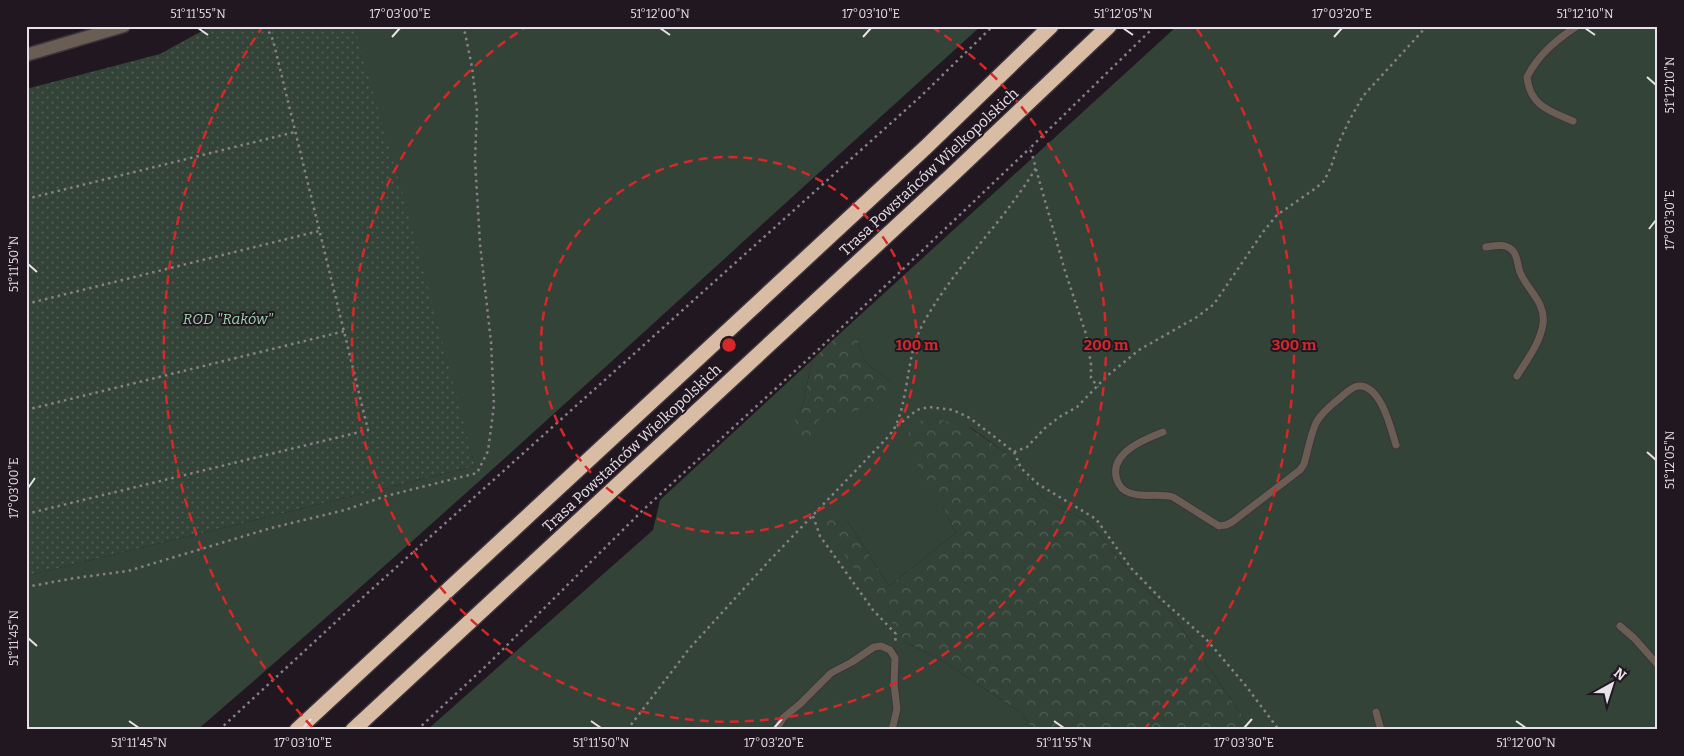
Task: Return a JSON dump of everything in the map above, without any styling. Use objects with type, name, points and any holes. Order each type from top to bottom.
[{"type":"highway","name":"Trasa Powstańców Wielkopolskich","points":[[297,730],[919,154],[1052,26]]},
{"type":"highway","name":"Trasa Powstańców Wielkopolskich","points":[[353,730],[945,182],[1109,26]]},
{"type":"street","points":[[26,55],[124,26]]},
{"type":"lane","points":[[1573,121],[1537,103],[1528,88],[1527,77],[1541,55],[1552,44],[1577,26]]},
{"type":"lane","points":[[1486,248],[1503,246],[1514,252],[1522,277],[1536,296],[1542,310],[1543,325],[1538,340],[1517,376]]},
{"type":"lane","points":[[1163,432],[1145,439],[1127,450],[1123,455],[1116,471],[1120,486],[1130,493],[1138,495],[1173,497],[1219,526],[1232,522],[1300,470],[1304,464],[1318,420],[1336,401],[1355,387],[1361,385],[1376,395],[1387,414],[1396,444]]},
{"type":"lane","points":[[1620,626],[1634,638],[1658,665]]},
{"type":"lane","points":[[776,730],[784,718],[831,673],[874,647],[881,646],[890,650],[895,658],[894,684],[897,709],[892,730]]},
{"type":"lane","points":[[1376,712],[1381,730]]},
{"type":"path","points":[[26,514],[368,430],[274,40],[266,26]]},
{"type":"path","points":[[26,587],[85,576],[128,571],[271,528],[345,510],[386,496],[477,473],[488,451],[494,405],[491,342],[480,244],[475,160],[476,102],[472,67],[462,26]]},
{"type":"path","points":[[219,730],[382,580],[912,103],[993,26]]},
{"type":"path","points":[[417,730],[488,664],[643,510],[819,349],[1155,26]]},
{"type":"path","points":[[1014,452],[1027,447],[1045,428],[1077,407],[1107,376],[1139,350],[1197,317],[1214,304],[1263,232],[1277,216],[1324,181],[1331,167],[1339,142],[1363,96],[1427,26]]},
{"type":"path","points":[[26,199],[295,132]]},
{"type":"path","points":[[1030,148],[1065,271],[1086,334],[1091,364],[1091,378],[1098,387]]},
{"type":"path","points":[[896,426],[922,324],[940,295],[1007,211],[1036,168]]},
{"type":"path","points":[[26,304],[319,231]]},
{"type":"path","points":[[26,410],[345,331]]},
{"type":"path","points":[[627,730],[689,649],[896,426],[917,410],[930,407],[953,410],[970,418],[1014,452],[1021,468],[1038,484],[1096,519],[1131,568],[1160,599],[1206,639],[1236,674],[1279,730]]},
{"type":"path","points":[[812,516],[820,536],[873,610],[896,634],[896,642],[890,650]]},
{"type":"green space","name":"ROD \"Raków\"","points":[[211,26],[354,26],[406,205],[475,466],[26,576],[26,89],[160,54]]},
{"type":"green space","points":[[353,26],[981,26],[493,469],[197,730],[26,730],[26,576],[475,466]]},
{"type":"green space","points":[[1177,26],[1658,26],[1658,730],[1252,730],[1172,614],[1136,580],[1090,523],[1044,498],[1021,468],[1006,453],[970,427],[943,507],[956,533],[889,586],[845,517],[905,642],[941,660],[1023,714],[1033,730],[427,730],[653,530],[660,500],[812,360],[803,404],[787,438],[818,419],[836,418],[891,382],[865,362],[857,338],[835,338]]},
{"type":"green space","points":[[835,338],[857,338],[865,362],[891,382],[892,397],[836,418],[818,420],[809,442],[786,438],[803,404],[812,360]]},
{"type":"green space","points":[[929,417],[969,427],[1006,453],[1021,468],[1044,498],[1090,523],[1136,580],[1172,614],[1252,730],[1033,730],[1023,714],[941,660],[905,642],[823,524],[832,509],[845,517],[889,586],[956,533],[943,507],[906,446],[910,426]]}]
